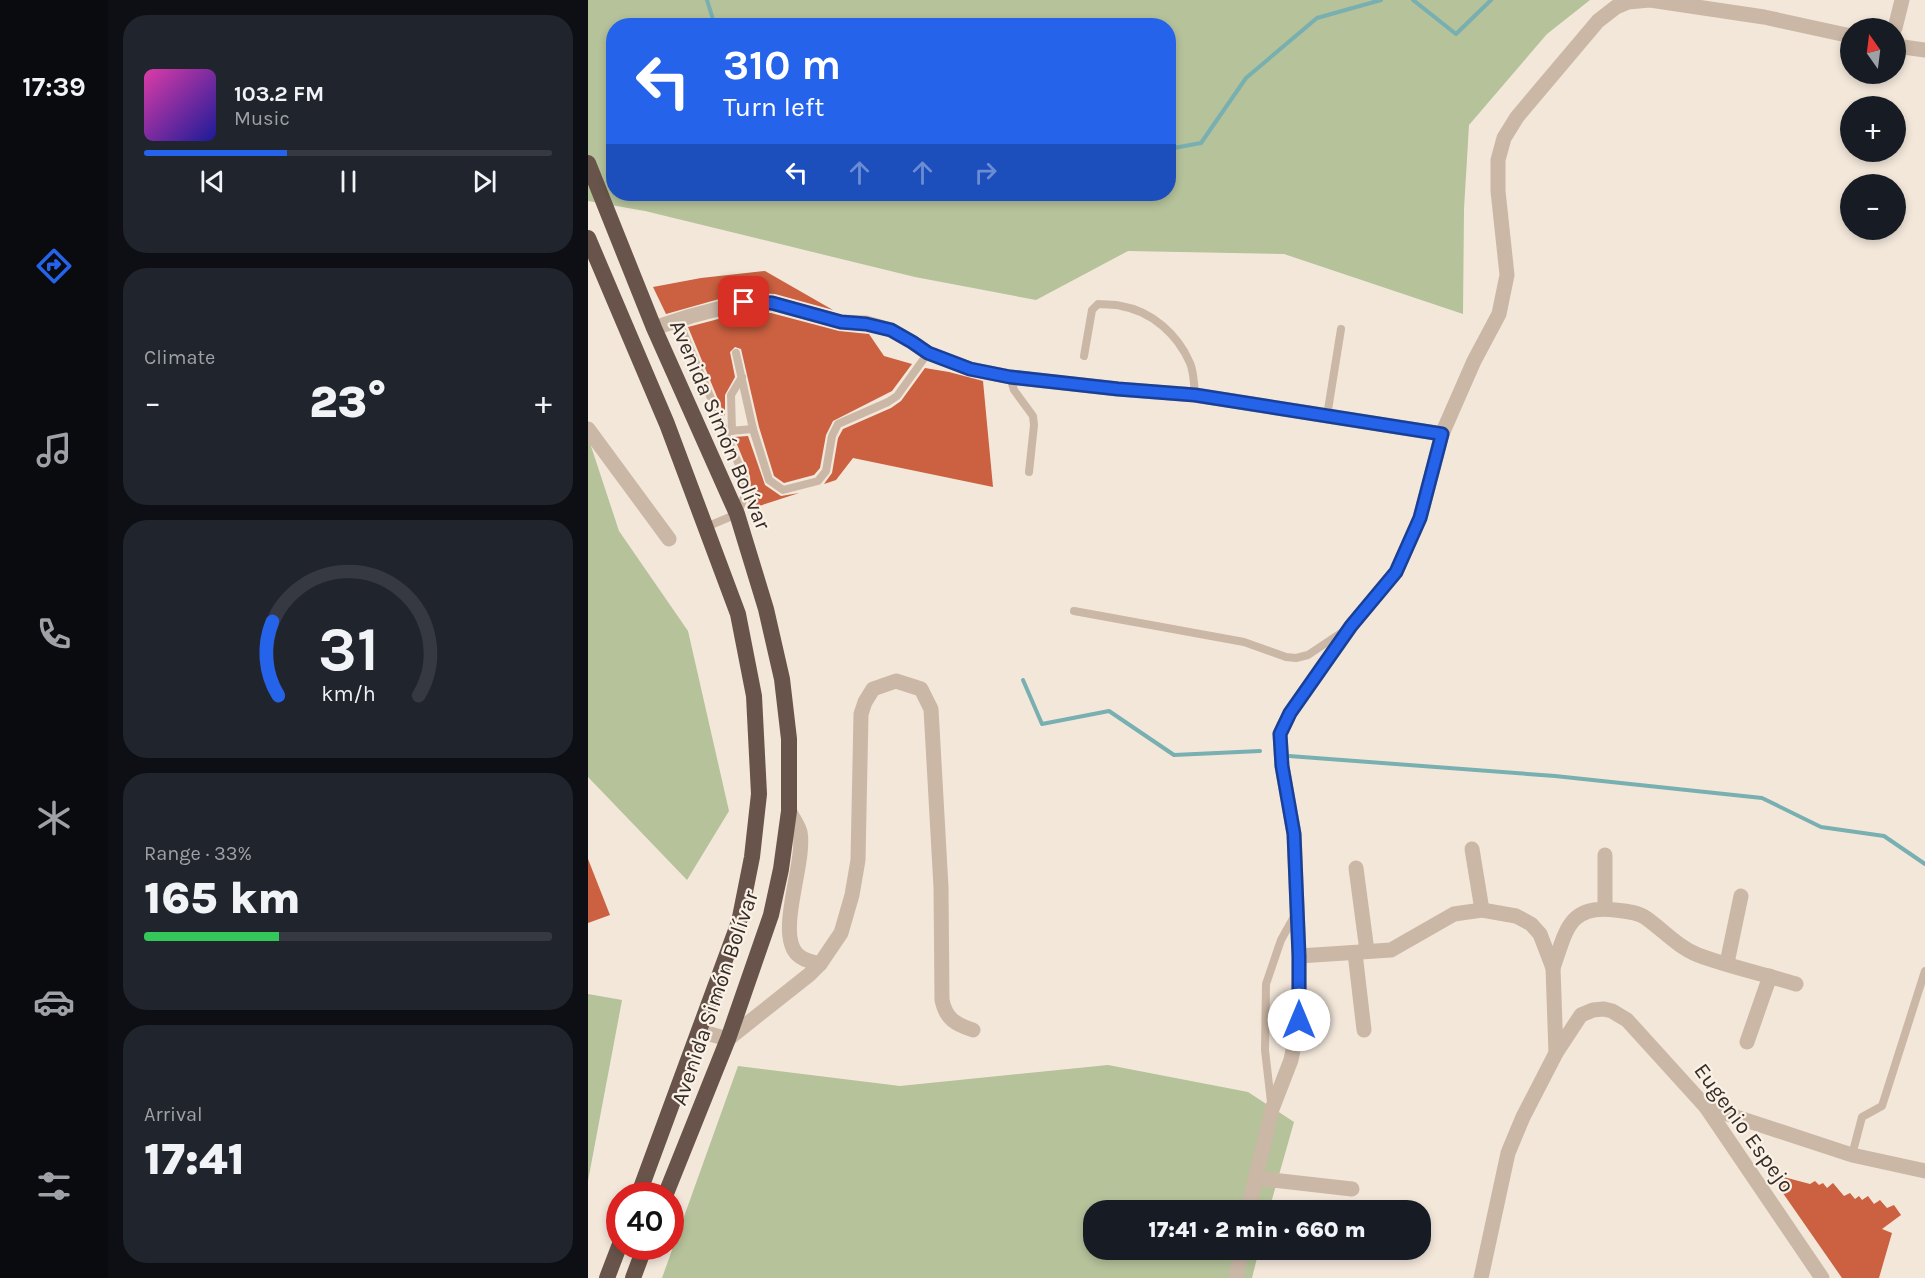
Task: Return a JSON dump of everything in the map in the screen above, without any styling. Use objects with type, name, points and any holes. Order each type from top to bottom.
[{"type":"highway","name":"Avenida Simón Bolívar","points":[[588,163],[654,328],[737,514],[766,609],[782,679],[789,739],[789,811],[781,869],[771,915],[728,1039],[671,1182]]},
{"type":"highway","name":"Avenida Simón Bolívar","points":[[588,238],[667,424],[738,614],[754,696],[759,794],[752,857],[739,922],[643,1182]]},
{"type":"highway","points":[[607,1278],[614,1260]]},
{"type":"highway","points":[[633,1278],[640,1260]]},
{"type":"street","points":[[1250,1200],[1272,1109],[1291,1060],[1299,1020],[1294,834],[1282,766],[1280,734],[1290,713],[1351,626],[1396,572],[1420,518],[1442,434],[1474,361],[1499,314],[1507,274],[1498,191],[1498,160],[1504,138],[1517,117],[1598,21],[1616,7],[1628,2],[1650,0],[1764,17],[1840,34]]},
{"type":"street","points":[[1898,18],[1902,0]]},
{"type":"street","points":[[1906,48],[1925,51]]},
{"type":"street","points":[[654,328],[744,302],[772,303],[841,322],[866,324],[891,330],[928,353],[970,369],[1010,377],[1195,395],[1442,434]]},
{"type":"street","points":[[588,429],[669,539]]},
{"type":"street","points":[[699,1031],[728,1039],[792,990],[820,963],[841,933],[852,895],[858,860],[861,714],[873,689],[896,681],[921,689],[931,709],[941,887],[942,1000],[944,1012],[951,1019],[958,1025],[973,1030]]},
{"type":"street","points":[[789,811],[800,834],[800,855],[789,925],[790,942],[796,954],[804,959],[820,963]]},
{"type":"street","points":[[1472,849],[1482,910]]},
{"type":"street","points":[[1605,855],[1605,909]]},
{"type":"street","points":[[1356,868],[1364,1030]]},
{"type":"street","points":[[1726,963],[1741,896]]},
{"type":"street","points":[[1553,968],[1566,932],[1575,917],[1590,909],[1605,909],[1643,915],[1681,946],[1698,955],[1796,984]]},
{"type":"street","points":[[1299,956],[1390,950],[1454,914],[1482,910],[1516,915],[1531,924],[1540,934],[1553,968],[1556,1053]]},
{"type":"street","points":[[1747,1042],[1770,976]]},
{"type":"street","name":"Eugenio Espejo","points":[[1481,1278],[1508,1153],[1523,1117],[1556,1053],[1581,1015],[1593,1010],[1612,1011],[1627,1020],[1706,1107],[1822,1278]]},
{"type":"street","points":[[1706,1107],[1852,1155],[1925,1171]]},
{"type":"street","points":[[1255,1178],[1352,1189]]},
{"type":"street","points":[[1236,1278],[1239,1260]]},
{"type":"lane","points":[[1084,356],[1092,310],[1098,304],[1123,306],[1165,327],[1177,339],[1191,365],[1195,395]]},
{"type":"lane","points":[[678,320],[729,431],[746,489],[737,514],[706,527]]},
{"type":"lane","points":[[1327,416],[1341,329]]},
{"type":"lane","points":[[736,352],[753,429],[769,480],[783,490],[818,481],[826,471],[832,436],[838,424],[897,396],[928,353]]},
{"type":"lane","points":[[729,431],[731,395],[742,377]]},
{"type":"lane","points":[[1010,377],[1014,390],[1033,416],[1029,472]]},
{"type":"lane","points":[[729,431],[753,429]]},
{"type":"lane","points":[[1074,611],[1244,642],[1286,657],[1296,658],[1308,655],[1351,626]]},
{"type":"lane","points":[[1272,1109],[1265,1050],[1266,984],[1281,940],[1297,911]]},
{"type":"lane","points":[[1852,1155],[1862,1117],[1882,1106],[1925,971]]},
{"type":"green space","points":[[588,0],[1590,0],[1547,34],[1469,125],[1464,209],[1463,314],[1284,254],[1128,251],[1036,300],[915,277],[645,211],[588,201]]},
{"type":"green space","points":[[588,437],[619,531],[688,631],[729,811],[687,880],[588,777]]},
{"type":"green space","points":[[588,994],[622,1000],[588,1181]]},
{"type":"green space","points":[[1108,1065],[1248,1092],[1294,1122],[1272,1200],[1083,1200],[1083,1260],[1256,1260],[1252,1278],[662,1278],[668,1260],[684,1260],[684,1217],[738,1066],[900,1086]]},
{"type":"building","points":[[765,271],[833,310],[775,294],[744,292],[666,314],[653,287],[701,278]]},
{"type":"building","points":[[745,312],[771,313],[839,331],[869,334],[884,356],[912,364],[892,391],[833,421],[826,435],[820,468],[814,475],[784,483],[774,476],[759,427],[741,349],[735,347],[730,352],[735,377],[725,395],[725,416],[688,327]]},
{"type":"building","points":[[925,368],[983,381],[993,487],[853,458],[836,480],[824,484],[832,473],[838,438],[843,429],[891,408],[901,401]]},
{"type":"building","points":[[748,436],[765,485],[781,496],[799,493],[747,510],[751,492],[750,476],[734,437]]},
{"type":"building","points":[[588,859],[610,915],[588,923]]},
{"type":"building","points":[[1769,1173],[1810,1184],[1815,1181],[1819,1185],[1823,1183],[1827,1188],[1833,1183],[1844,1196],[1850,1193],[1855,1199],[1859,1196],[1862,1200],[1868,1196],[1874,1204],[1880,1200],[1887,1208],[1894,1205],[1901,1215],[1882,1229],[1892,1233],[1879,1278],[1842,1278]]},
{"type":"waterway","points":[[707,0],[713,18]]},
{"type":"waterway","points":[[1176,148],[1201,143],[1246,78],[1317,18],[1381,0]]},
{"type":"waterway","points":[[1413,0],[1456,34],[1491,0]]},
{"type":"waterway","points":[[1023,680],[1042,724],[1109,711],[1174,755],[1260,751]]},
{"type":"waterway","points":[[1289,756],[1555,776],[1762,798],[1821,827],[1884,836],[1925,864]]},
{"type":"route","points":[[744,302],[772,303],[841,322],[866,324],[891,330],[928,353],[970,369],[1010,377],[1195,395],[1442,434],[1420,518],[1396,572],[1351,626],[1290,713],[1280,734],[1282,766],[1294,834],[1299,1020]]}]
